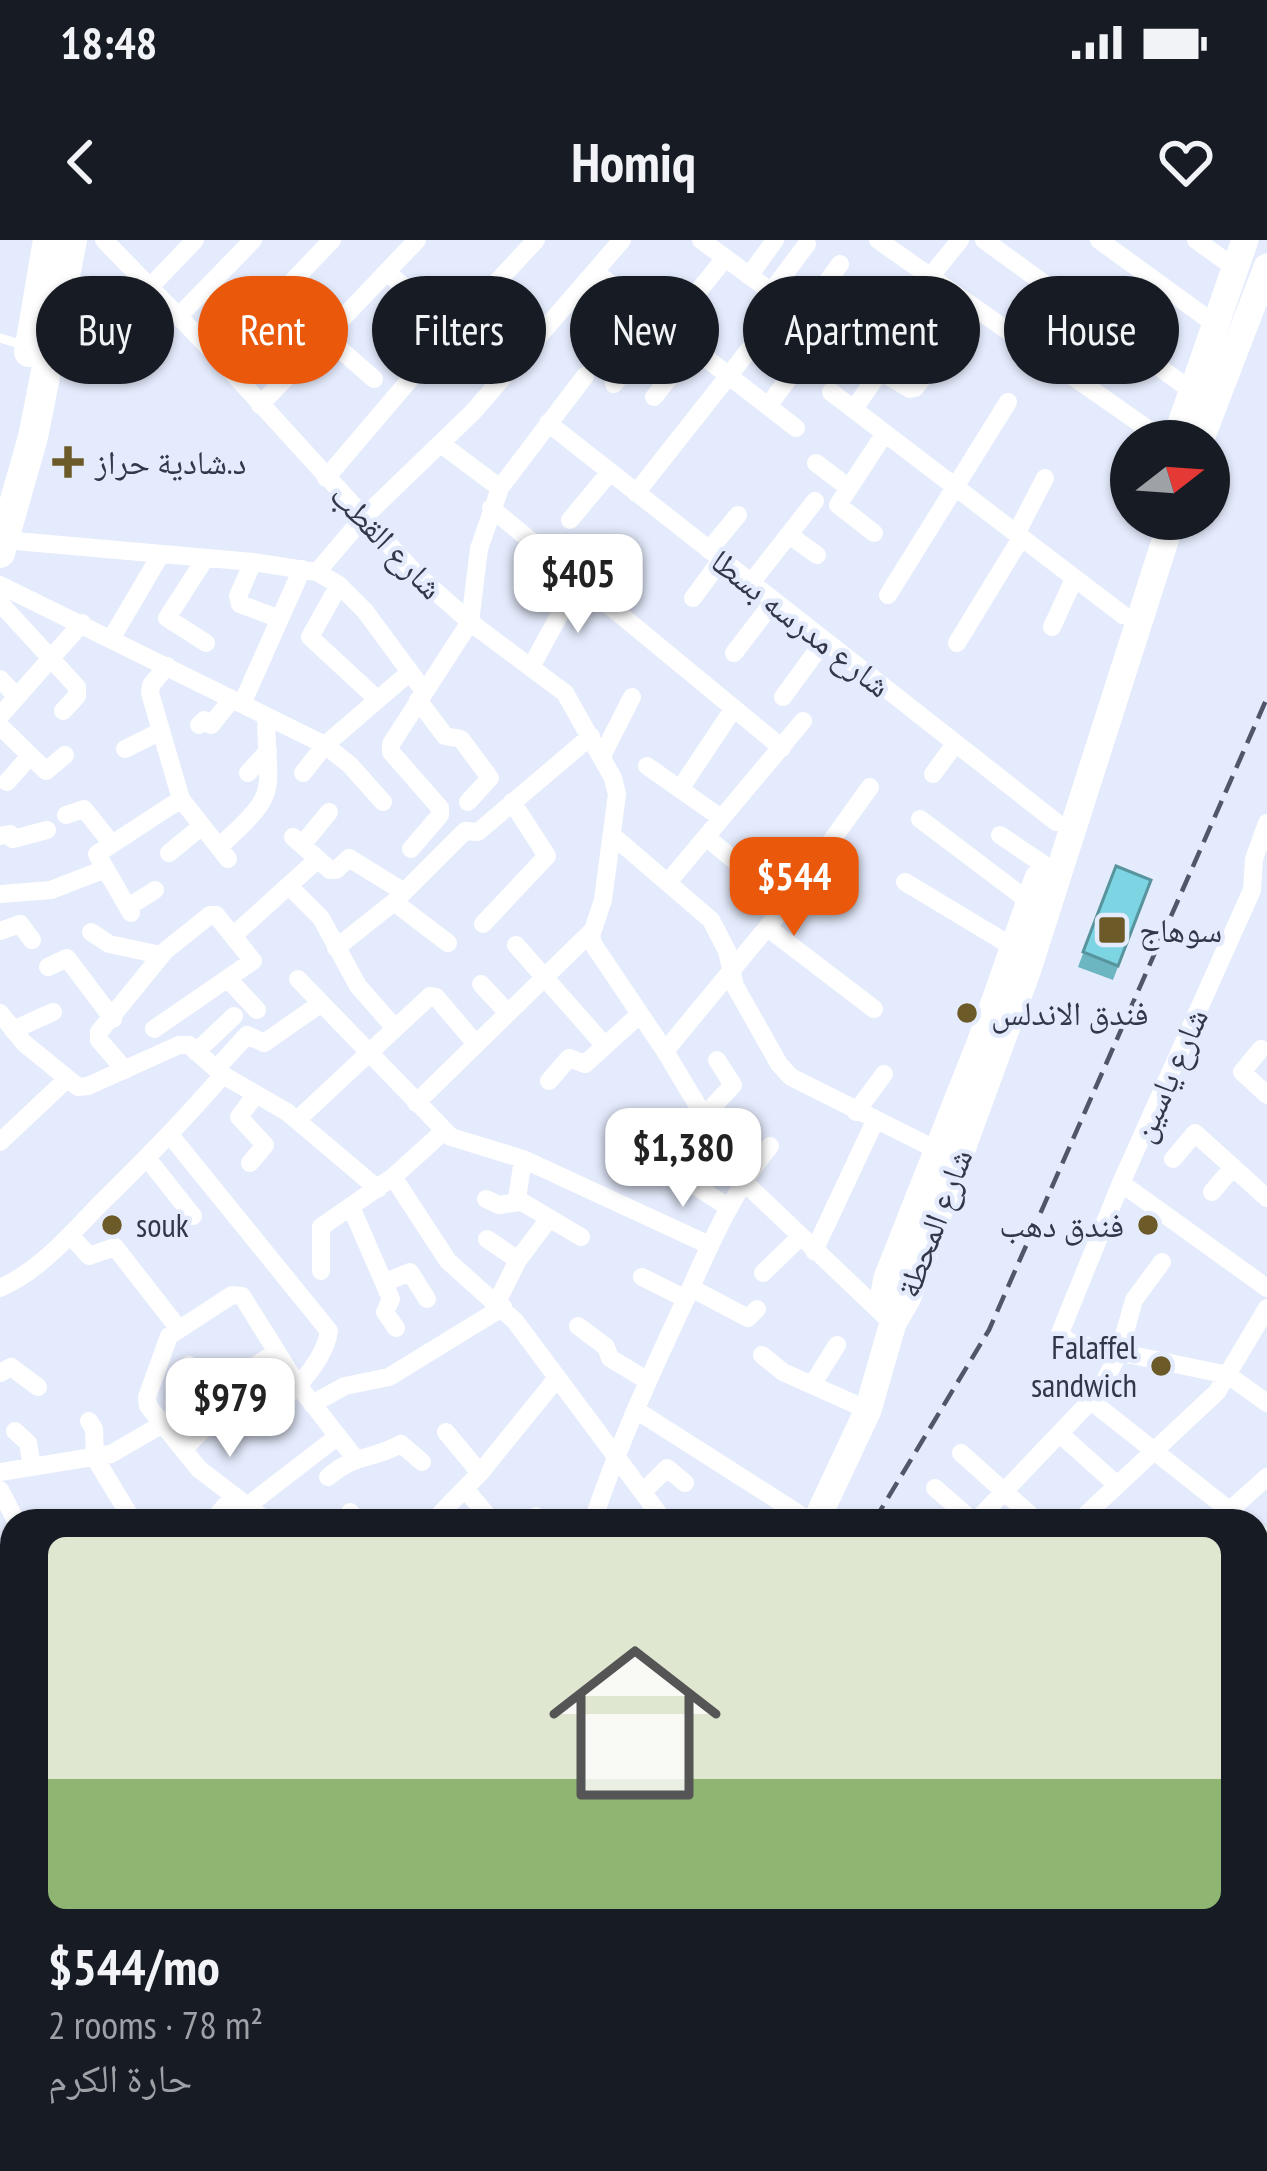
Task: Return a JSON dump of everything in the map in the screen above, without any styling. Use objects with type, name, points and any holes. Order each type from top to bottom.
[{"type":"main road","points":[[0,485],[19,412],[15,343],[49,240]]},
{"type":"main road","points":[[2,546],[34,437],[72,240]]},
{"type":"street","name":"شارع القطب","points":[[104,240],[141,276]]},
{"type":"street","points":[[161,276],[195,240]]},
{"type":"street","points":[[179,316],[253,240]]},
{"type":"street","points":[[298,276],[332,240]]},
{"type":"street","points":[[348,312],[417,240]]},
{"type":"street","points":[[502,276],[536,240]]},
{"type":"street","points":[[199,725],[203,720],[212,725],[237,702],[310,571],[441,444],[622,240]]},
{"type":"street","points":[[701,240],[749,276],[775,240]]},
{"type":"street","points":[[878,240],[929,276]]},
{"type":"street","points":[[931,276],[960,240]]},
{"type":"street","points":[[984,240],[1192,391]]},
{"type":"street","points":[[1099,240],[1215,324]]},
{"type":"street","points":[[1196,240],[1235,268]]},
{"type":"street","points":[[1182,420],[1245,240]]},
{"type":"street","points":[[789,276],[807,244]]},
{"type":"street","points":[[709,276],[725,258]]},
{"type":"street","points":[[831,276],[840,264]]},
{"type":"street","points":[[1208,420],[1267,267]]},
{"type":"street","points":[[387,272],[391,276]]},
{"type":"street","points":[[595,272],[600,276]]},
{"type":"street","points":[[980,310],[1147,420]]},
{"type":"street","name":"شارع القطب","points":[[174,311],[198,336]]},
{"type":"street","points":[[636,493],[743,352]]},
{"type":"street","points":[[348,356],[372,377]]},
{"type":"street","points":[[719,369],[796,428]]},
{"type":"street","name":"شارع القطب","points":[[242,384],[415,573],[470,622],[565,693],[602,756],[617,794],[607,871],[592,932]]},
{"type":"street","points":[[260,404],[279,384]]},
{"type":"street","points":[[326,478],[406,384]]},
{"type":"street","points":[[411,848],[441,811],[389,748],[470,622],[478,549],[500,488],[579,384]]},
{"type":"street","points":[[654,397],[664,384]]},
{"type":"street","points":[[767,406],[784,384]]},
{"type":"street","points":[[854,410],[872,384]]},
{"type":"street","points":[[831,392],[1123,615]]},
{"type":"street","points":[[888,595],[1008,402]]},
{"type":"street","name":"شارع مدرسه بسطا","points":[[548,423],[1056,822]]},
{"type":"street","points":[[874,533],[839,507],[885,434]]},
{"type":"street","points":[[441,444],[500,488]]},
{"type":"street","points":[[816,463],[849,488]]},
{"type":"street","points":[[570,520],[610,472]]},
{"type":"street","points":[[957,643],[1045,478]]},
{"type":"street","points":[[751,583],[815,501]]},
{"type":"street","points":[[490,508],[782,748]]},
{"type":"street","points":[[693,598],[738,514]]},
{"type":"street","points":[[789,535],[817,555]]},
{"type":"street","name":"شارع المحطة","points":[[892,1323],[884,1294],[887,1279],[1030,902],[1145,540]]},
{"type":"street","name":"شارع المحطة","points":[[892,1323],[907,1299],[1028,969],[1165,540]]},
{"type":"street","points":[[2,546],[254,562],[310,571],[339,585],[365,610],[410,672],[445,736],[461,739],[489,777],[490,782],[468,802]]},
{"type":"street","points":[[111,639],[161,554]]},
{"type":"street","points":[[206,559],[171,610],[169,623],[206,643]]},
{"type":"street","points":[[254,562],[238,596],[240,604],[280,619]]},
{"type":"street","points":[[530,667],[578,579]]},
{"type":"street","points":[[1052,627],[1074,579]]},
{"type":"street","points":[[0,585],[325,745],[383,802]]},
{"type":"street","points":[[339,585],[310,637],[377,699]]},
{"type":"street","points":[[143,587],[171,610]]},
{"type":"street","points":[[734,653],[774,601]]},
{"type":"street","points":[[0,603],[78,690],[63,711]]},
{"type":"street","points":[[0,716],[82,623]]},
{"type":"street","points":[[783,697],[824,641]]},
{"type":"street","points":[[167,666],[149,690],[181,800],[224,853],[265,801],[270,781],[266,716]]},
{"type":"street","points":[[303,773],[325,745],[410,672]]},
{"type":"street","points":[[0,680],[17,697]]},
{"type":"street","points":[[602,756],[632,697]]},
{"type":"street","points":[[680,789],[734,708]]},
{"type":"street","points":[[669,881],[803,721]]},
{"type":"street","points":[[0,726],[46,771],[65,755]]},
{"type":"street","points":[[125,749],[161,731]]},
{"type":"street","points":[[336,948],[399,897],[465,831],[476,833],[591,736]]},
{"type":"street","points":[[933,774],[956,744]]},
{"type":"street","points":[[248,773],[268,751]]},
{"type":"street","points":[[7,782],[30,756]]},
{"type":"street","points":[[647,766],[722,818]]},
{"type":"street","points":[[665,1051],[768,928],[870,787]]},
{"type":"street","points":[[155,890],[130,910],[97,854],[181,800]]},
{"type":"street","points":[[483,923],[548,854],[512,802]]},
{"type":"street","points":[[66,815],[84,809],[112,844]]},
{"type":"street","points":[[329,812],[297,841],[332,871],[349,858],[448,943]]},
{"type":"street","points":[[920,819],[1030,902]]},
{"type":"street","name":"شارع ياسين","points":[[1119,1352],[1069,1342],[1063,1339],[1061,1326],[1260,877],[1256,853],[1267,823]]},
{"type":"street","points":[[169,853],[202,826]]},
{"type":"street","points":[[0,836],[10,834],[13,839],[47,830]]},
{"type":"street","points":[[612,835],[711,920],[721,935],[735,986],[779,1064],[806,1087],[939,1151]]},
{"type":"street","points":[[1000,835],[1043,864]]},
{"type":"street","points":[[706,837],[762,883]]},
{"type":"street","points":[[590,851],[607,871]]},
{"type":"street","points":[[234,935],[318,859]]},
{"type":"street","points":[[0,894],[51,890],[105,869]]},
{"type":"street","points":[[905,882],[1012,947]]},
{"type":"street","points":[[289,886],[321,918],[373,1006],[395,1028]]},
{"type":"street","points":[[124,1070],[99,1040],[99,1032],[161,955],[213,914],[254,962],[154,1029]]},
{"type":"street","points":[[0,931],[20,924],[32,940]]},
{"type":"street","points":[[768,928],[874,1009]]},
{"type":"street","points":[[91,932],[109,944],[161,955]]},
{"type":"street","points":[[416,1103],[592,932]]},
{"type":"street","points":[[592,932],[592,944],[665,1051],[742,1180],[892,1323],[868,1410],[819,1509]]},
{"type":"street","points":[[516,945],[605,1046]]},
{"type":"street","points":[[48,967],[68,959],[117,1014],[154,1029],[166,1052]]},
{"type":"street","points":[[230,980],[257,1010]]},
{"type":"street","points":[[298,980],[443,1132],[523,1159],[710,1245]]},
{"type":"street","points":[[481,984],[508,1013]]},
{"type":"street","points":[[297,1120],[433,996],[476,1044]]},
{"type":"street","points":[[0,1288],[21,1277],[70,1235],[170,1136],[247,1035],[264,1043],[320,1004]]},
{"type":"street","points":[[13,1030],[53,1012]]},
{"type":"street","points":[[0,1013],[67,1079],[83,1087],[184,1045],[385,1183],[454,1269],[500,1304],[656,1509]]},
{"type":"street","points":[[549,1081],[569,1058],[582,1066],[640,1014]]},
{"type":"street","points":[[196,1052],[234,1016]]},
{"type":"street","points":[[1261,1049],[1243,1072],[1267,1095]]},
{"type":"street","points":[[702,1118],[733,1085],[717,1060]]},
{"type":"street","points":[[856,1112],[884,1074]]},
{"type":"street","points":[[0,1142],[67,1079]]},
{"type":"street","points":[[250,1163],[265,1144],[238,1117],[256,1094]]},
{"type":"street","points":[[763,1273],[807,1244],[875,1121]]},
{"type":"street","points":[[321,1271],[321,1227],[385,1183],[443,1132]]},
{"type":"street","points":[[1173,1159],[1195,1132],[1267,1198]]},
{"type":"street","points":[[170,1136],[329,1331],[324,1349],[297,1384],[262,1417]]},
{"type":"street","points":[[596,1509],[614,1457],[728,1207],[770,1145]]},
{"type":"street","points":[[147,1158],[187,1221],[218,1195]]},
{"type":"street","points":[[523,1159],[516,1194],[519,1202],[581,1237]]},
{"type":"street","points":[[1212,1192],[1233,1167]]},
{"type":"street","points":[[668,1168],[728,1207]]},
{"type":"street","points":[[1121,1183],[1267,1288]]},
{"type":"street","points":[[486,1199],[499,1205],[519,1202]]},
{"type":"street","points":[[351,1207],[391,1301],[385,1312],[396,1328]]},
{"type":"street","points":[[312,1404],[345,1386],[388,1377],[500,1304],[518,1260],[548,1220]]},
{"type":"street","points":[[70,1235],[89,1256],[115,1247],[179,1329]]},
{"type":"street","points":[[487,1239],[518,1260]]},
{"type":"street","points":[[986,1509],[1106,1382],[1134,1300],[1162,1262]]},
{"type":"street","points":[[384,1283],[410,1272],[427,1299]]},
{"type":"street","points":[[642,1276],[748,1318],[758,1309]]},
{"type":"street","points":[[253,1509],[214,1482],[183,1450],[148,1406],[147,1397],[165,1343],[179,1329],[238,1294],[297,1384],[355,1458]]},
{"type":"street","points":[[1091,1509],[1217,1392],[1264,1318]]},
{"type":"street","points":[[578,1326],[606,1347],[610,1358],[648,1381]]},
{"type":"street","points":[[812,1385],[837,1345]]},
{"type":"street","points":[[242,1375],[277,1352]]},
{"type":"street","points":[[1119,1352],[1228,1375],[1267,1403]]},
{"type":"street","points":[[761,1355],[783,1372],[868,1410]]},
{"type":"street","points":[[183,1450],[224,1406],[189,1365]]},
{"type":"street","points":[[0,1373],[11,1367],[38,1387]]},
{"type":"street","points":[[446,1509],[557,1378]]},
{"type":"street","points":[[1091,1401],[1221,1509]]},
{"type":"street","points":[[636,1410],[794,1509]]},
{"type":"street","points":[[89,1421],[94,1429],[95,1458],[126,1509]]},
{"type":"street","points":[[0,1472],[95,1458],[161,1425]]},
{"type":"street","points":[[15,1431],[28,1443],[32,1467]]},
{"type":"street","points":[[446,1432],[480,1473]]},
{"type":"street","points":[[1060,1434],[1117,1486]]},
{"type":"street","points":[[229,1509],[338,1436]]},
{"type":"street","points":[[328,1477],[355,1458],[374,1458],[401,1444],[422,1462]]},
{"type":"street","points":[[961,1453],[1023,1509]]},
{"type":"street","points":[[643,1492],[667,1468],[685,1484]]},
{"type":"street","points":[[1237,1509],[1267,1477]]},
{"type":"street","points":[[935,1488],[960,1509]]},
{"type":"street","points":[[465,1489],[482,1509]]},
{"type":"street","points":[[676,1509],[680,1507]]},
{"type":"building","name":"سوهاج","points":[[1116,866],[1151,880],[1118,966],[1083,952]]},
{"type":"railway","points":[[881,1509],[989,1330],[1267,698]]},
{"type":"place","name":"د.شادية حراز","points":[[68,462]]},
{"type":"place","name":"سوهاج","points":[[1112,930]]},
{"type":"place","name":"فندق الاندلس","points":[[967,1013]]},
{"type":"place","name":"souk","points":[[112,1225]]},
{"type":"place","name":"فندق دهب","points":[[1148,1225]]},
{"type":"place","name":"Falaffel sandwich","points":[[1161,1366]]}]
